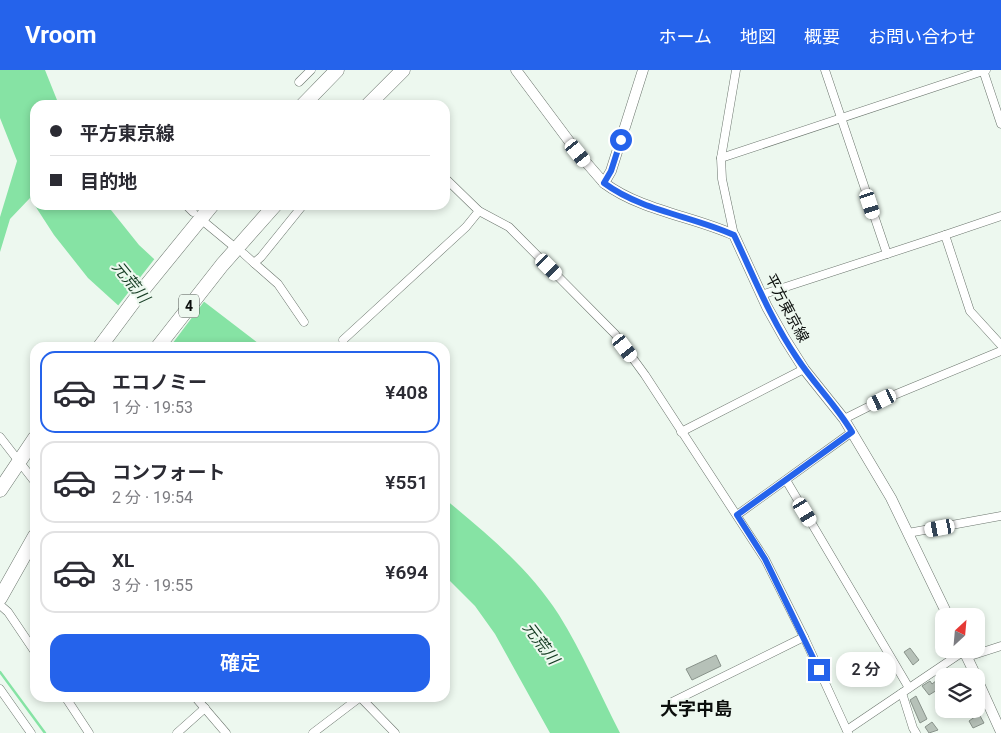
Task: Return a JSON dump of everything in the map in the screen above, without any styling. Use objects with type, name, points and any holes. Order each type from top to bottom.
[{"type":"highway","points":[[373,100],[403,70]]},
{"type":"highway","points":[[307,100],[333,71]]},
{"type":"highway","points":[[103,342],[208,210]]},
{"type":"highway","name":"4","points":[[162,342],[222,265],[271,210]]},
{"type":"highway","points":[[0,490],[30,445]]},
{"type":"highway","points":[[0,598],[30,545]]},
{"type":"main road","points":[[516,70],[578,153],[604,183],[632,199],[674,216],[734,235]]},
{"type":"main road","points":[[604,183],[611,171],[643,70]]},
{"type":"main road","name":"平方東京線","points":[[734,235],[761,295],[778,327],[804,369],[844,419],[891,498],[944,608]]},
{"type":"main road","points":[[985,697],[1001,732]]},
{"type":"street","points":[[299,82],[312,70]]},
{"type":"street","points":[[734,235],[722,179],[721,158],[736,70]]},
{"type":"street","points":[[825,70],[887,254]]},
{"type":"street","points":[[721,158],[842,120],[984,70],[1001,124]]},
{"type":"street","points":[[450,183],[479,211],[509,227],[615,334],[645,375],[765,559],[848,731],[956,658]]},
{"type":"street","points":[[254,263],[299,210]]},
{"type":"street","points":[[343,340],[466,227],[479,211]]},
{"type":"street","points":[[761,295],[1001,216]]},
{"type":"street","points":[[203,221],[232,244]]},
{"type":"street","points":[[945,235],[970,311],[1001,345]]},
{"type":"street","points":[[244,254],[278,284],[304,322]]},
{"type":"street","points":[[844,419],[882,400],[1001,351]]},
{"type":"street","points":[[681,432],[804,369]]},
{"type":"street","points":[[737,515],[852,432]]},
{"type":"street","points":[[0,437],[30,475]]},
{"type":"street","points":[[786,480],[905,691],[913,728],[916,733]]},
{"type":"street","points":[[908,534],[1001,516]]},
{"type":"street","points":[[0,605],[8,612],[30,642]]},
{"type":"street","points":[[672,702],[804,637]]},
{"type":"street","points":[[985,649],[1001,646]]},
{"type":"street","points":[[0,689],[32,733]]},
{"type":"street","points":[[69,702],[89,733]]},
{"type":"street","points":[[200,702],[226,733]]},
{"type":"street","points":[[313,733],[355,702]]},
{"type":"street","points":[[364,702],[395,733]]},
{"type":"street","points":[[177,733],[205,708]]},
{"type":"water","points":[[0,70],[45,70],[57,100],[30,100],[30,198],[10,219],[0,252],[0,217],[17,161],[0,118]]},
{"type":"water","name":"元荒川","points":[[38,210],[111,210],[139,245],[181,284],[256,342],[158,342],[88,278],[54,235]]},
{"type":"water","name":"元荒川","points":[[450,503],[506,552],[547,598],[575,644],[620,733],[550,733],[495,634],[475,606],[450,581]]},
{"type":"pier","points":[[156,257],[183,282],[206,299],[174,342],[155,342],[117,307]]},
{"type":"building","points":[[910,648],[919,660],[913,665],[904,652]]},
{"type":"building","points":[[716,655],[721,666],[692,680],[686,669]]},
{"type":"building","points":[[930,681],[932,684],[935,682],[935,691],[929,695],[922,686]]},
{"type":"building","points":[[916,696],[927,719],[920,723],[910,700]]},
{"type":"building","points":[[973,718],[981,718],[984,723],[973,728],[969,721]]},
{"type":"building","points":[[932,722],[938,730],[929,733],[925,727]]},
{"type":"waterway","points":[[0,672],[45,733]]},
{"type":"district","name":"大字中島","points":[[696,708]]},
{"type":"route","points":[[621,140],[611,171],[604,183],[613,190],[632,199],[674,216],[734,235],[767,307],[785,339],[804,369],[819,385],[852,432],[737,515],[765,559],[819,670]]}]
